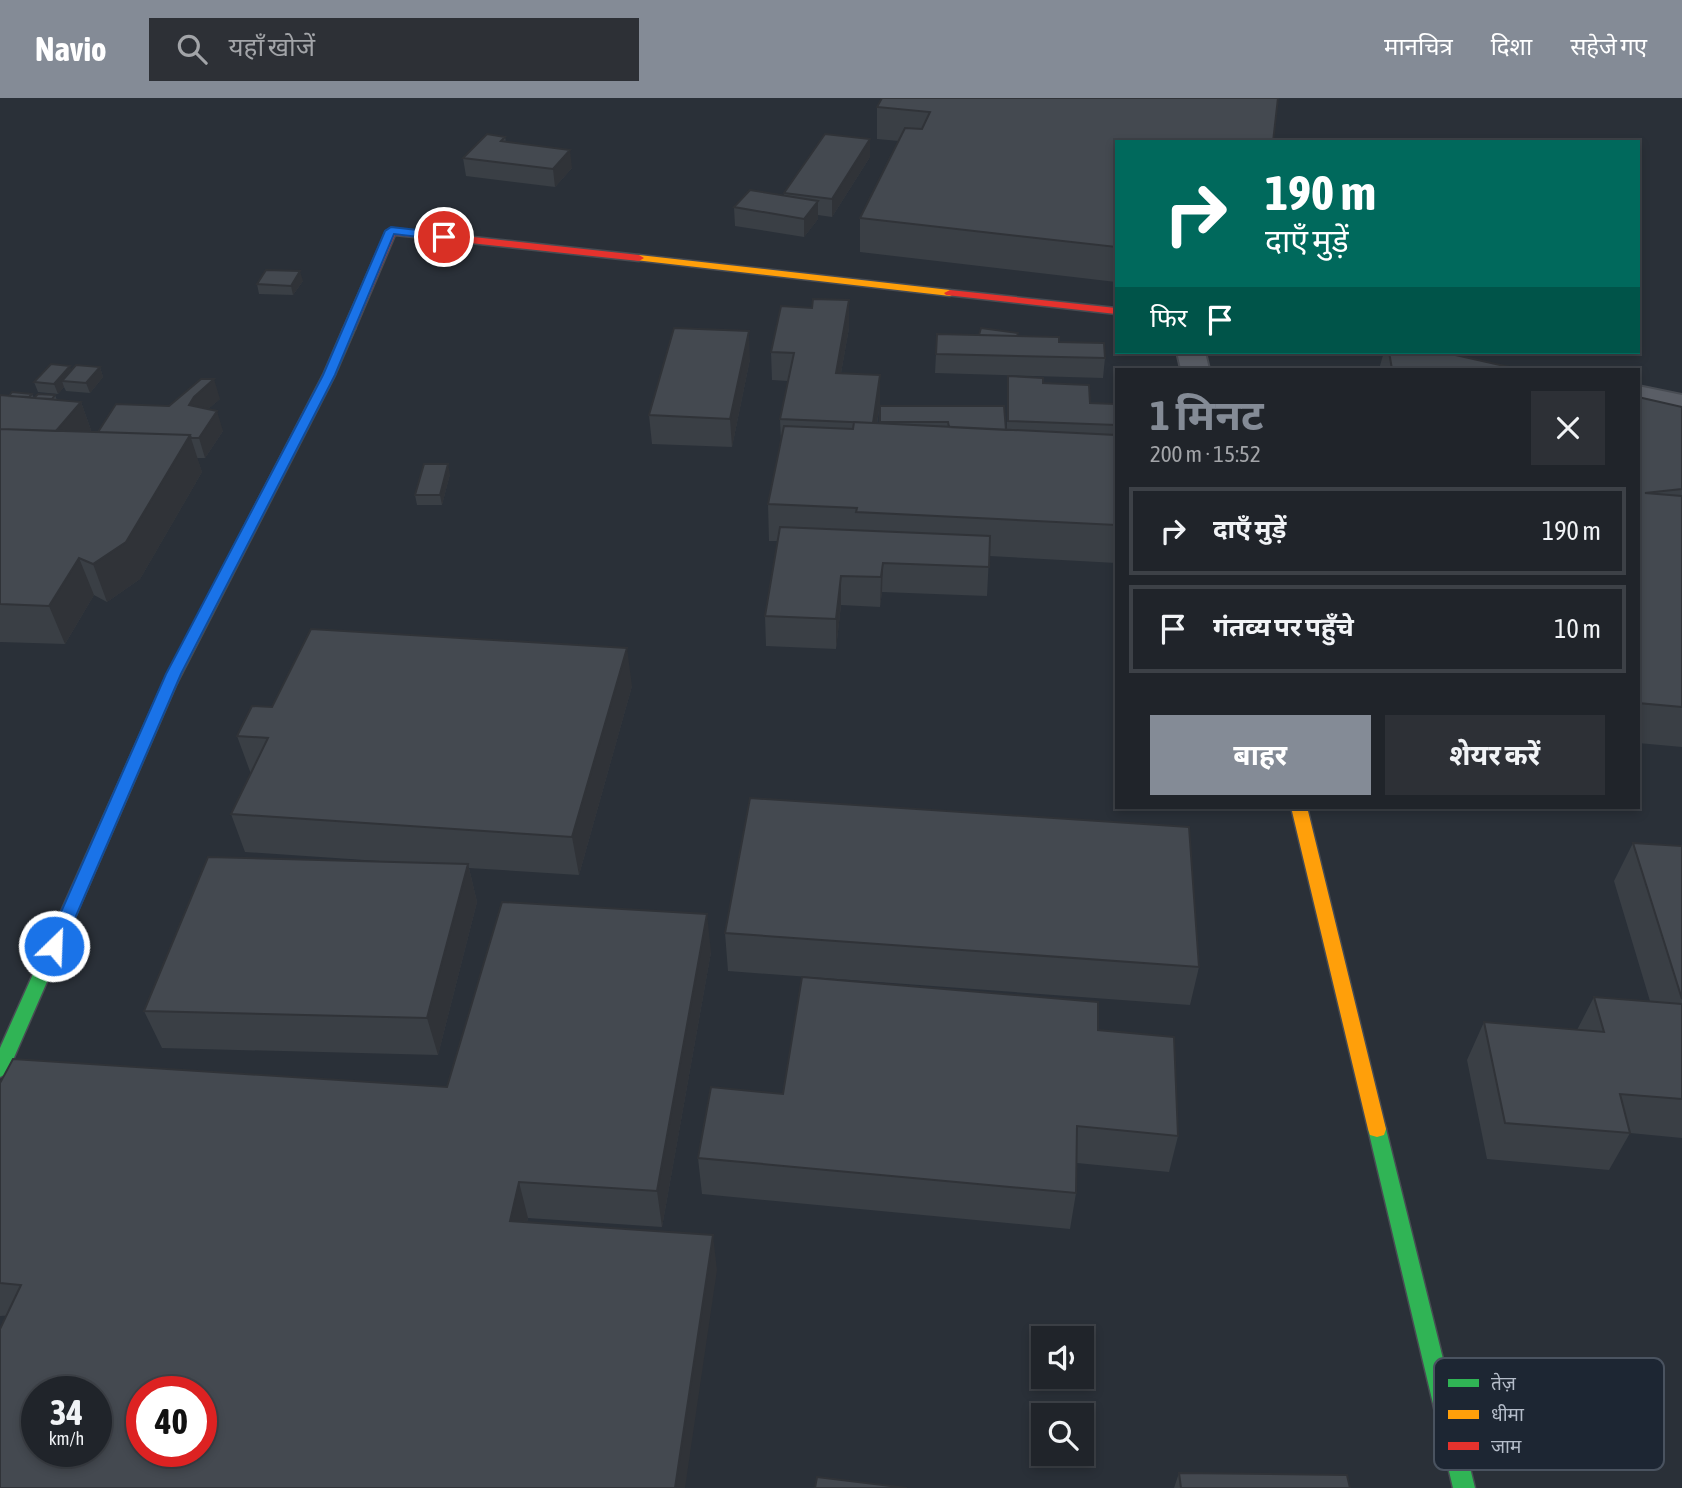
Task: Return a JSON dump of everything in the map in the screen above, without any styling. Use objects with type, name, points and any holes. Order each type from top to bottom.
[{"type":"street","points":[[0,1069],[174,674],[329,375],[391,231],[1115,311]]},
{"type":"street","points":[[1640,395],[1682,404]]},
{"type":"street","points":[[1299,809],[1434,1364]]},
{"type":"street","points":[[1460,1470],[1464,1488]]},
{"type":"building","points":[[882,98],[1278,98],[1273,140],[1115,140],[1115,247],[860,218],[905,128],[922,129],[930,112],[877,107]]},
{"type":"building","points":[[487,134],[505,137],[501,141],[570,150],[553,169],[463,158]]},
{"type":"building","points":[[825,134],[870,139],[832,199],[784,193]]},
{"type":"building","points":[[750,190],[818,201],[804,219],[734,207]]},
{"type":"building","points":[[266,270],[300,271],[291,286],[257,284]]},
{"type":"building","points":[[813,299],[849,300],[836,373],[880,375],[873,423],[780,419],[794,353],[771,352],[781,306],[812,308]]},
{"type":"building","points":[[674,328],[749,331],[730,419],[649,415]]},
{"type":"building","points":[[981,328],[1018,333],[1017,336],[979,335]]},
{"type":"building","points":[[937,334],[1059,337],[1059,342],[1104,343],[1105,358],[936,354]]},
{"type":"building","points":[[1389,354],[1451,354],[1514,368],[1392,368]]},
{"type":"building","points":[[51,364],[70,366],[54,384],[34,382]]},
{"type":"building","points":[[76,365],[100,367],[86,383],[62,381]]},
{"type":"building","points":[[1008,376],[1043,378],[1043,383],[1089,385],[1090,403],[1115,404],[1115,425],[1008,421]]},
{"type":"building","points":[[201,379],[214,379],[189,405],[217,411],[199,438],[191,438],[190,435],[98,432],[116,404],[169,406]]},
{"type":"building","points":[[12,392],[32,394],[29,397],[9,396]]},
{"type":"building","points":[[38,394],[55,395],[52,399],[34,398]]},
{"type":"building","points":[[0,395],[81,402],[56,431],[0,429]]},
{"type":"building","points":[[1640,397],[1682,407],[1682,489],[1645,493],[1682,496],[1682,707],[1640,703]]},
{"type":"building","points":[[880,406],[1004,406],[1006,430],[949,427],[948,422],[880,422]]},
{"type":"building","points":[[854,422],[1115,435],[1115,525],[856,512],[857,508],[768,504],[784,426],[853,429]]},
{"type":"building","points":[[0,429],[190,435],[126,542],[93,564],[79,558],[49,606],[0,604]]},
{"type":"building","points":[[424,464],[448,464],[440,495],[415,495]]},
{"type":"building","points":[[780,527],[990,536],[989,567],[883,563],[881,577],[841,576],[836,619],[765,616]]},
{"type":"building","points":[[311,629],[627,648],[572,837],[231,814],[268,738],[237,736],[252,706],[272,707]]},
{"type":"building","points":[[750,798],[1189,827],[1199,967],[725,933]]},
{"type":"building","points":[[1633,843],[1682,846],[1682,999]]},
{"type":"building","points":[[208,857],[468,864],[427,1018],[144,1011]]},
{"type":"building","points":[[502,902],[707,914],[657,1191],[519,1182],[510,1221],[713,1235],[675,1488],[0,1488],[0,1329],[21,1285],[0,1283],[0,1083],[13,1059],[447,1087]]},
{"type":"building","points":[[802,977],[1098,1002],[1098,1030],[1174,1037],[1178,1136],[1077,1126],[1076,1193],[698,1158],[711,1087],[783,1094]]},
{"type":"building","points":[[1594,997],[1682,1004],[1682,1099],[1620,1094],[1630,1133],[1505,1123],[1484,1022],[1604,1032]]},
{"type":"building","points":[[1179,1473],[1347,1475],[1350,1488],[1181,1488]]},
{"type":"building","points":[[817,1477],[907,1488],[815,1488]]},
{"type":"traffic: fast","points":[[0,1069],[170,683]]},
{"type":"traffic: fast","points":[[1377,1129],[1434,1364]]},
{"type":"traffic: fast","points":[[1460,1470],[1464,1488]]},
{"type":"traffic: slow","points":[[639,258],[950,293]]},
{"type":"traffic: slow","points":[[170,683],[329,375],[349,329]]},
{"type":"traffic: slow","points":[[1299,809],[1377,1129]]},
{"type":"traffic: jam","points":[[349,329],[391,231],[639,258]]},
{"type":"traffic: jam","points":[[950,293],[1115,311]]},
{"type":"route","points":[[54,946],[174,674],[329,375],[391,231],[444,237]]}]
